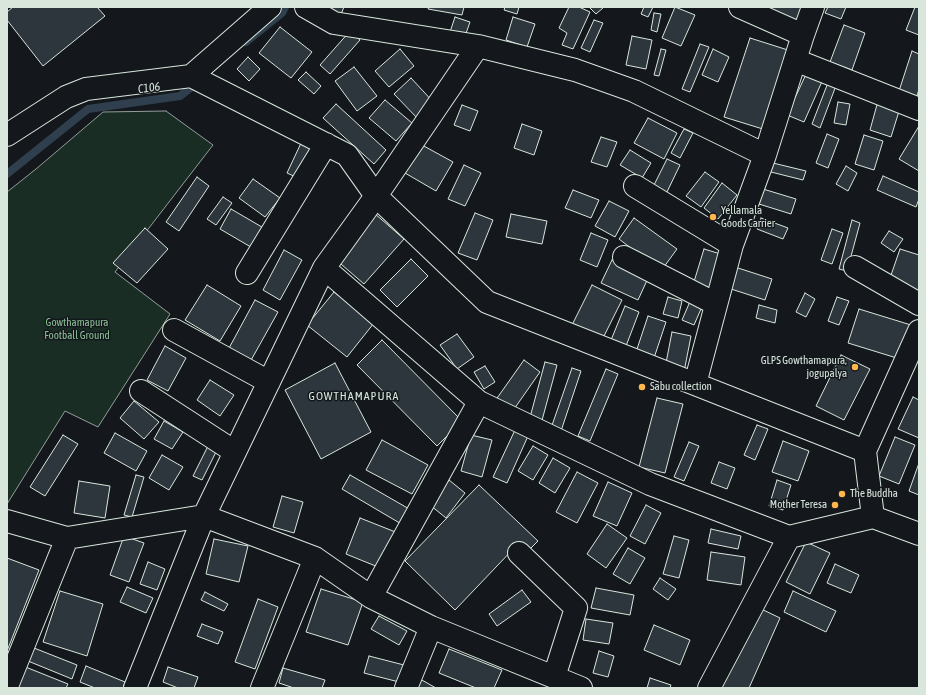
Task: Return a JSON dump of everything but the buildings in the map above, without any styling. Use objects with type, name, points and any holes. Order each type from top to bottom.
[{"type":"street","points":[[191,76],[270,7]]},
{"type":"street","points":[[306,7],[334,23],[478,46],[575,70],[634,91],[765,154]]},
{"type":"street","points":[[740,7],[803,35]]},
{"type":"street","points":[[695,384],[732,245],[765,154],[813,7]]},
{"type":"street","points":[[135,688],[204,516],[324,268],[376,196],[478,46]]},
{"type":"street","points":[[795,60],[919,109]]},
{"type":"street","points":[[7,135],[66,97],[86,89],[191,76],[347,155],[376,196],[487,302],[865,451]]},
{"type":"street","points":[[247,273],[326,144]]},
{"type":"street","points":[[634,186],[732,245]]},
{"type":"street","points":[[624,258],[716,304]]},
{"type":"street","points":[[855,267],[919,304]]},
{"type":"street","points":[[324,268],[479,402],[650,484],[789,537],[873,517],[919,534]]},
{"type":"street","points":[[174,330],[269,382]]},
{"type":"street","points":[[873,517],[865,451],[919,331]]},
{"type":"street","points":[[142,391],[235,452]]},
{"type":"street","points":[[371,597],[479,402]]},
{"type":"street","points":[[7,521],[67,538],[204,516],[315,558],[371,597],[431,627],[581,688]]},
{"type":"street","points":[[709,688],[789,537]]},
{"type":"street","points":[[7,686],[67,538]]},
{"type":"street","points":[[519,553],[576,608],[554,677]]},
{"type":"street","points":[[262,688],[315,558]]},
{"type":"street","points":[[406,688],[431,627]]},
{"type":"green space","name":"Gowthamapura Football Ground","points":[[166,111],[213,145],[115,272],[170,314],[98,427],[65,411],[7,504],[7,192],[103,112]]},
{"type":"waterway","name":"C106","points":[[246,42],[282,13],[285,7]]},
{"type":"waterway","name":"C106","points":[[7,174],[88,109],[180,96],[198,82]]},
{"type":"place","name":"Yellamala Goods Carrier","points":[[713,217]]},
{"type":"place","name":"GLPS Gowthamapura, jogupalya","points":[[855,367]]},
{"type":"place","name":"Sabu collection","points":[[642,387]]},
{"type":"place","name":"The Buddha","points":[[842,494]]},
{"type":"place","name":"Mother Teresa","points":[[835,505]]},
{"type":"district","name":"GOWTHAMAPURA","points":[[354,396]]}]
